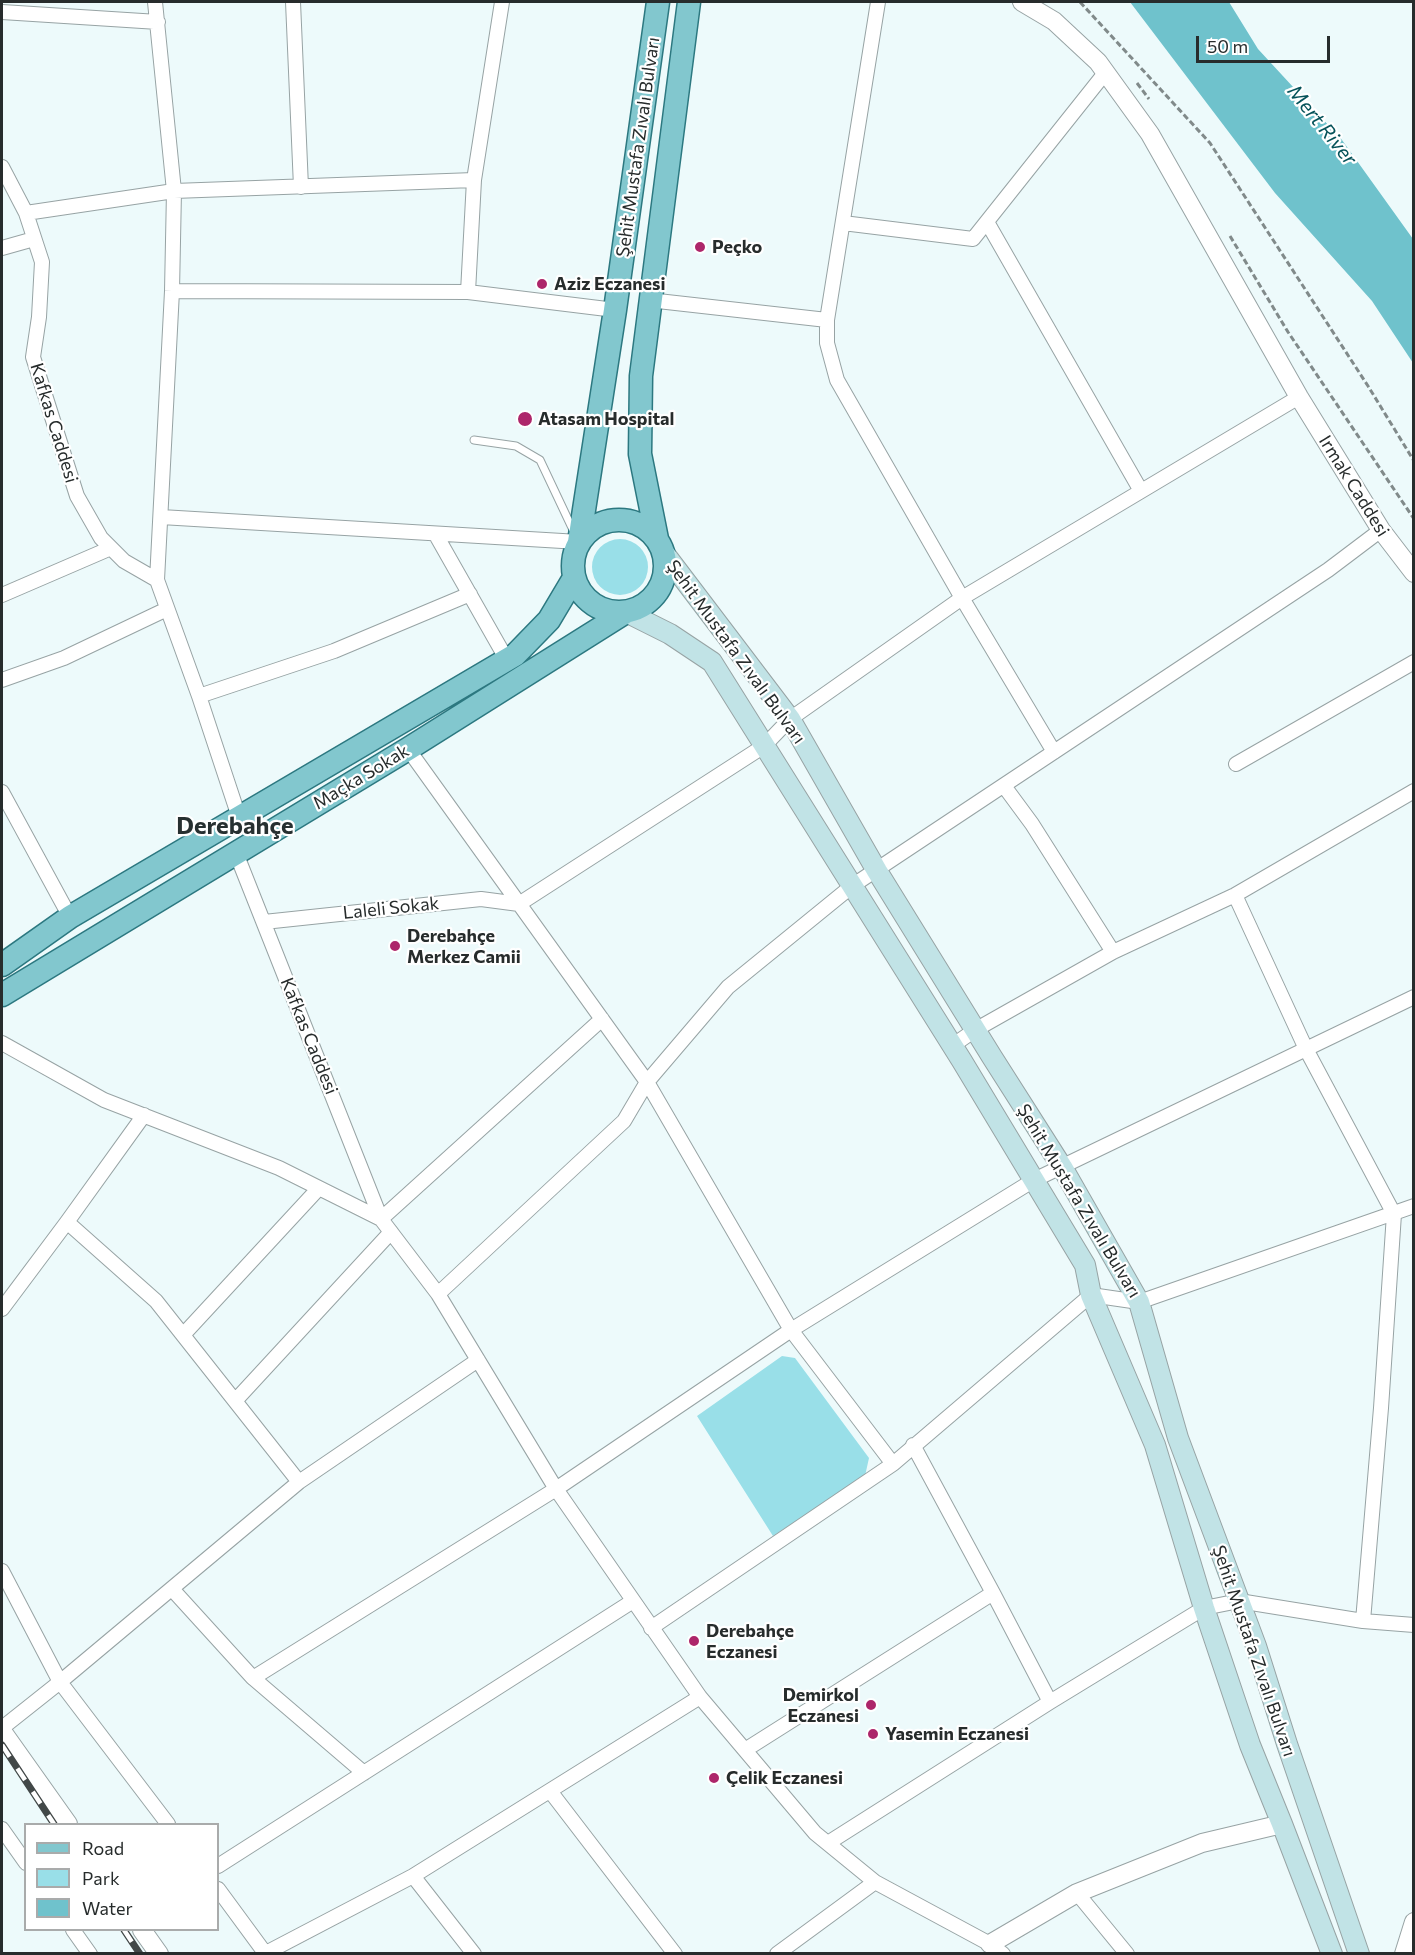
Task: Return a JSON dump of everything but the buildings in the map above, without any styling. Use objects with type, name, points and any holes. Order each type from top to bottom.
[{"type":"main road","name":"Şehit Mustafa Zıvalı Bulvarı","points":[[579,542],[615,310],[658,2]]},
{"type":"main road","name":"Şehit Mustafa Zıvalı Bulvarı","points":[[689,2],[641,376],[639,454],[660,546],[790,719],[877,871],[1062,1167],[1139,1302],[1178,1438],[1239,1601],[1359,1953]]},
{"type":"main road","points":[[617,519],[632,521],[646,528],[660,546],[666,569],[662,584],[654,598],[641,608],[612,613],[599,609],[579,591],[572,566],[574,554],[579,542],[589,531],[602,523],[617,519]]},
{"type":"main road","name":"Maçka Sokak","points":[[2,965],[70,917],[515,655],[549,620],[574,578]]},
{"type":"main road","name":"Şehit Mustafa Zıvalı Bulvarı","points":[[626,612],[670,634],[712,662],[952,1046],[1085,1265],[1090,1295],[1155,1445],[1204,1608],[1250,1745],[1332,1953]]},
{"type":"main road","name":"Maçka Sokak","points":[[2,995],[408,749],[626,612]]},
{"type":"street","points":[[155,2],[174,191],[172,291],[157,580],[239,817]]},
{"type":"street","points":[[293,2],[301,187]]},
{"type":"street","points":[[468,292],[474,180],[502,2]]},
{"type":"street","points":[[878,2],[827,320],[827,343],[837,380],[962,598],[1054,752]]},
{"type":"street","name":"Irmak Caddesi","points":[[1022,2],[1054,21],[1098,62],[1150,135],[1299,397],[1381,530],[1413,573]]},
{"type":"street","points":[[2,12],[158,22]]},
{"type":"street","points":[[843,223],[973,239],[1105,73]]},
{"type":"street","name":"Kafkas Caddesi","points":[[2,167],[26,213],[42,262],[39,317],[33,357],[77,496],[101,538],[124,561],[157,580]]},
{"type":"street","points":[[26,213],[174,191],[474,180]]},
{"type":"street","points":[[987,222],[1142,491]]},
{"type":"street","points":[[2,248],[34,239]]},
{"type":"street","points":[[172,291],[468,292],[615,310]]},
{"type":"street","points":[[649,300],[827,320]]},
{"type":"street","points":[[519,904],[764,746],[790,719],[962,598],[1299,397]]},
{"type":"street","points":[[161,517],[579,542]]},
{"type":"street","points":[[438,1294],[624,1121],[647,1082],[728,987],[852,886],[1328,570],[1381,530]]},
{"type":"street","points":[[436,535],[507,660]]},
{"type":"street","points":[[2,595],[111,548]]},
{"type":"street","points":[[199,696],[334,651],[470,594]]},
{"type":"street","points":[[2,680],[64,658],[167,609]]},
{"type":"street","points":[[1236,764],[1413,662]]},
{"type":"street","points":[[408,749],[647,1082],[790,1330],[893,1464]]},
{"type":"street","points":[[1004,786],[1032,824],[1113,952]]},
{"type":"street","points":[[2,792],[70,917]]},
{"type":"street","points":[[952,1046],[975,1030],[1113,952],[1235,895],[1413,792]]},
{"type":"street","name":"Kafkas Caddesi","points":[[236,853],[381,1219]]},
{"type":"street","points":[[1235,895],[1306,1049],[1394,1214],[1363,1621]]},
{"type":"street","name":"Laleli Sokak","points":[[264,922],[481,899],[519,904]]},
{"type":"street","points":[[253,1678],[556,1489],[790,1330],[1034,1180],[1413,997]]},
{"type":"street","points":[[381,1219],[602,1019]]},
{"type":"street","points":[[2,1043],[104,1100],[279,1168],[381,1219],[438,1294],[556,1489],[700,1697],[815,1833],[875,1882],[996,1948],[1077,1893],[1202,1843],[1282,1824]]},
{"type":"street","points":[[2,1309],[144,1115]]},
{"type":"street","points":[[183,1335],[319,1188]]},
{"type":"street","points":[[651,1628],[893,1464],[1090,1295],[1139,1302],[1413,1206]]},
{"type":"street","points":[[67,1222],[156,1301],[299,1482]]},
{"type":"street","points":[[235,1401],[391,1232]]},
{"type":"street","points":[[67,1823],[2,1729],[299,1482],[478,1360]]},
{"type":"street","points":[[913,1445],[1050,1702]]},
{"type":"street","points":[[2,1571],[60,1682],[167,1823]]},
{"type":"street","points":[[171,1589],[253,1678],[364,1773]]},
{"type":"street","points":[[745,1750],[993,1593]]},
{"type":"street","points":[[219,1865],[633,1601]]},
{"type":"street","points":[[828,1843],[1050,1702],[1204,1608],[1239,1601],[1363,1621],[1413,1625]]},
{"type":"street","points":[[219,1890],[265,1953],[413,1876],[700,1697]]},
{"type":"street","points":[[550,1791],[675,1953]]},
{"type":"street","points":[[2,1829],[24,1860]]},
{"type":"street","points":[[413,1876],[474,1953]]},
{"type":"street","points":[[777,1953],[875,1882]]},
{"type":"street","points":[[1077,1893],[1127,1953]]},
{"type":"street","points":[[1404,1953],[1413,1922]]},
{"type":"street","points":[[74,1931],[90,1953]]},
{"type":"street","points":[[143,1931],[159,1953]]},
{"type":"lane","points":[[474,440],[516,446],[540,460],[579,542]]},
{"type":"path","points":[[1080,2],[1210,143],[1368,387],[1413,461]]},
{"type":"green space","points":[[620,539],[635,544],[643,552],[648,567],[643,582],[635,590],[620,595],[605,590],[597,582],[592,567],[597,552],[605,544]]},
{"type":"green space","points":[[782,1356],[795,1358],[869,1458],[865,1476],[773,1536],[697,1416]]},
{"type":"water","name":"Mert River","points":[[1130,2],[1229,2],[1258,49],[1342,140],[1413,239],[1413,363],[1372,301],[1275,193]]},
{"type":"railway","points":[[2,1745],[53,1823]]},
{"type":"railway","points":[[125,1931],[140,1954]]},
{"type":"place","name":"Peçko","points":[[700,247]]},
{"type":"place","name":"Aziz Eczanesi","points":[[542,284]]},
{"type":"place","name":"Atasam Hospital","points":[[525,419]]},
{"type":"place","name":"Derebahçe Merkez Camii","points":[[395,946]]},
{"type":"place","name":"Derebahçe Eczanesi","points":[[694,1641]]},
{"type":"place","name":"Demirkol Eczanesi","points":[[871,1705]]},
{"type":"place","name":"Yasemin Eczanesi","points":[[873,1734]]},
{"type":"place","name":"Çelik Eczanesi","points":[[714,1778]]},
{"type":"district","name":"Derebahçe","points":[[235,826]]}]
